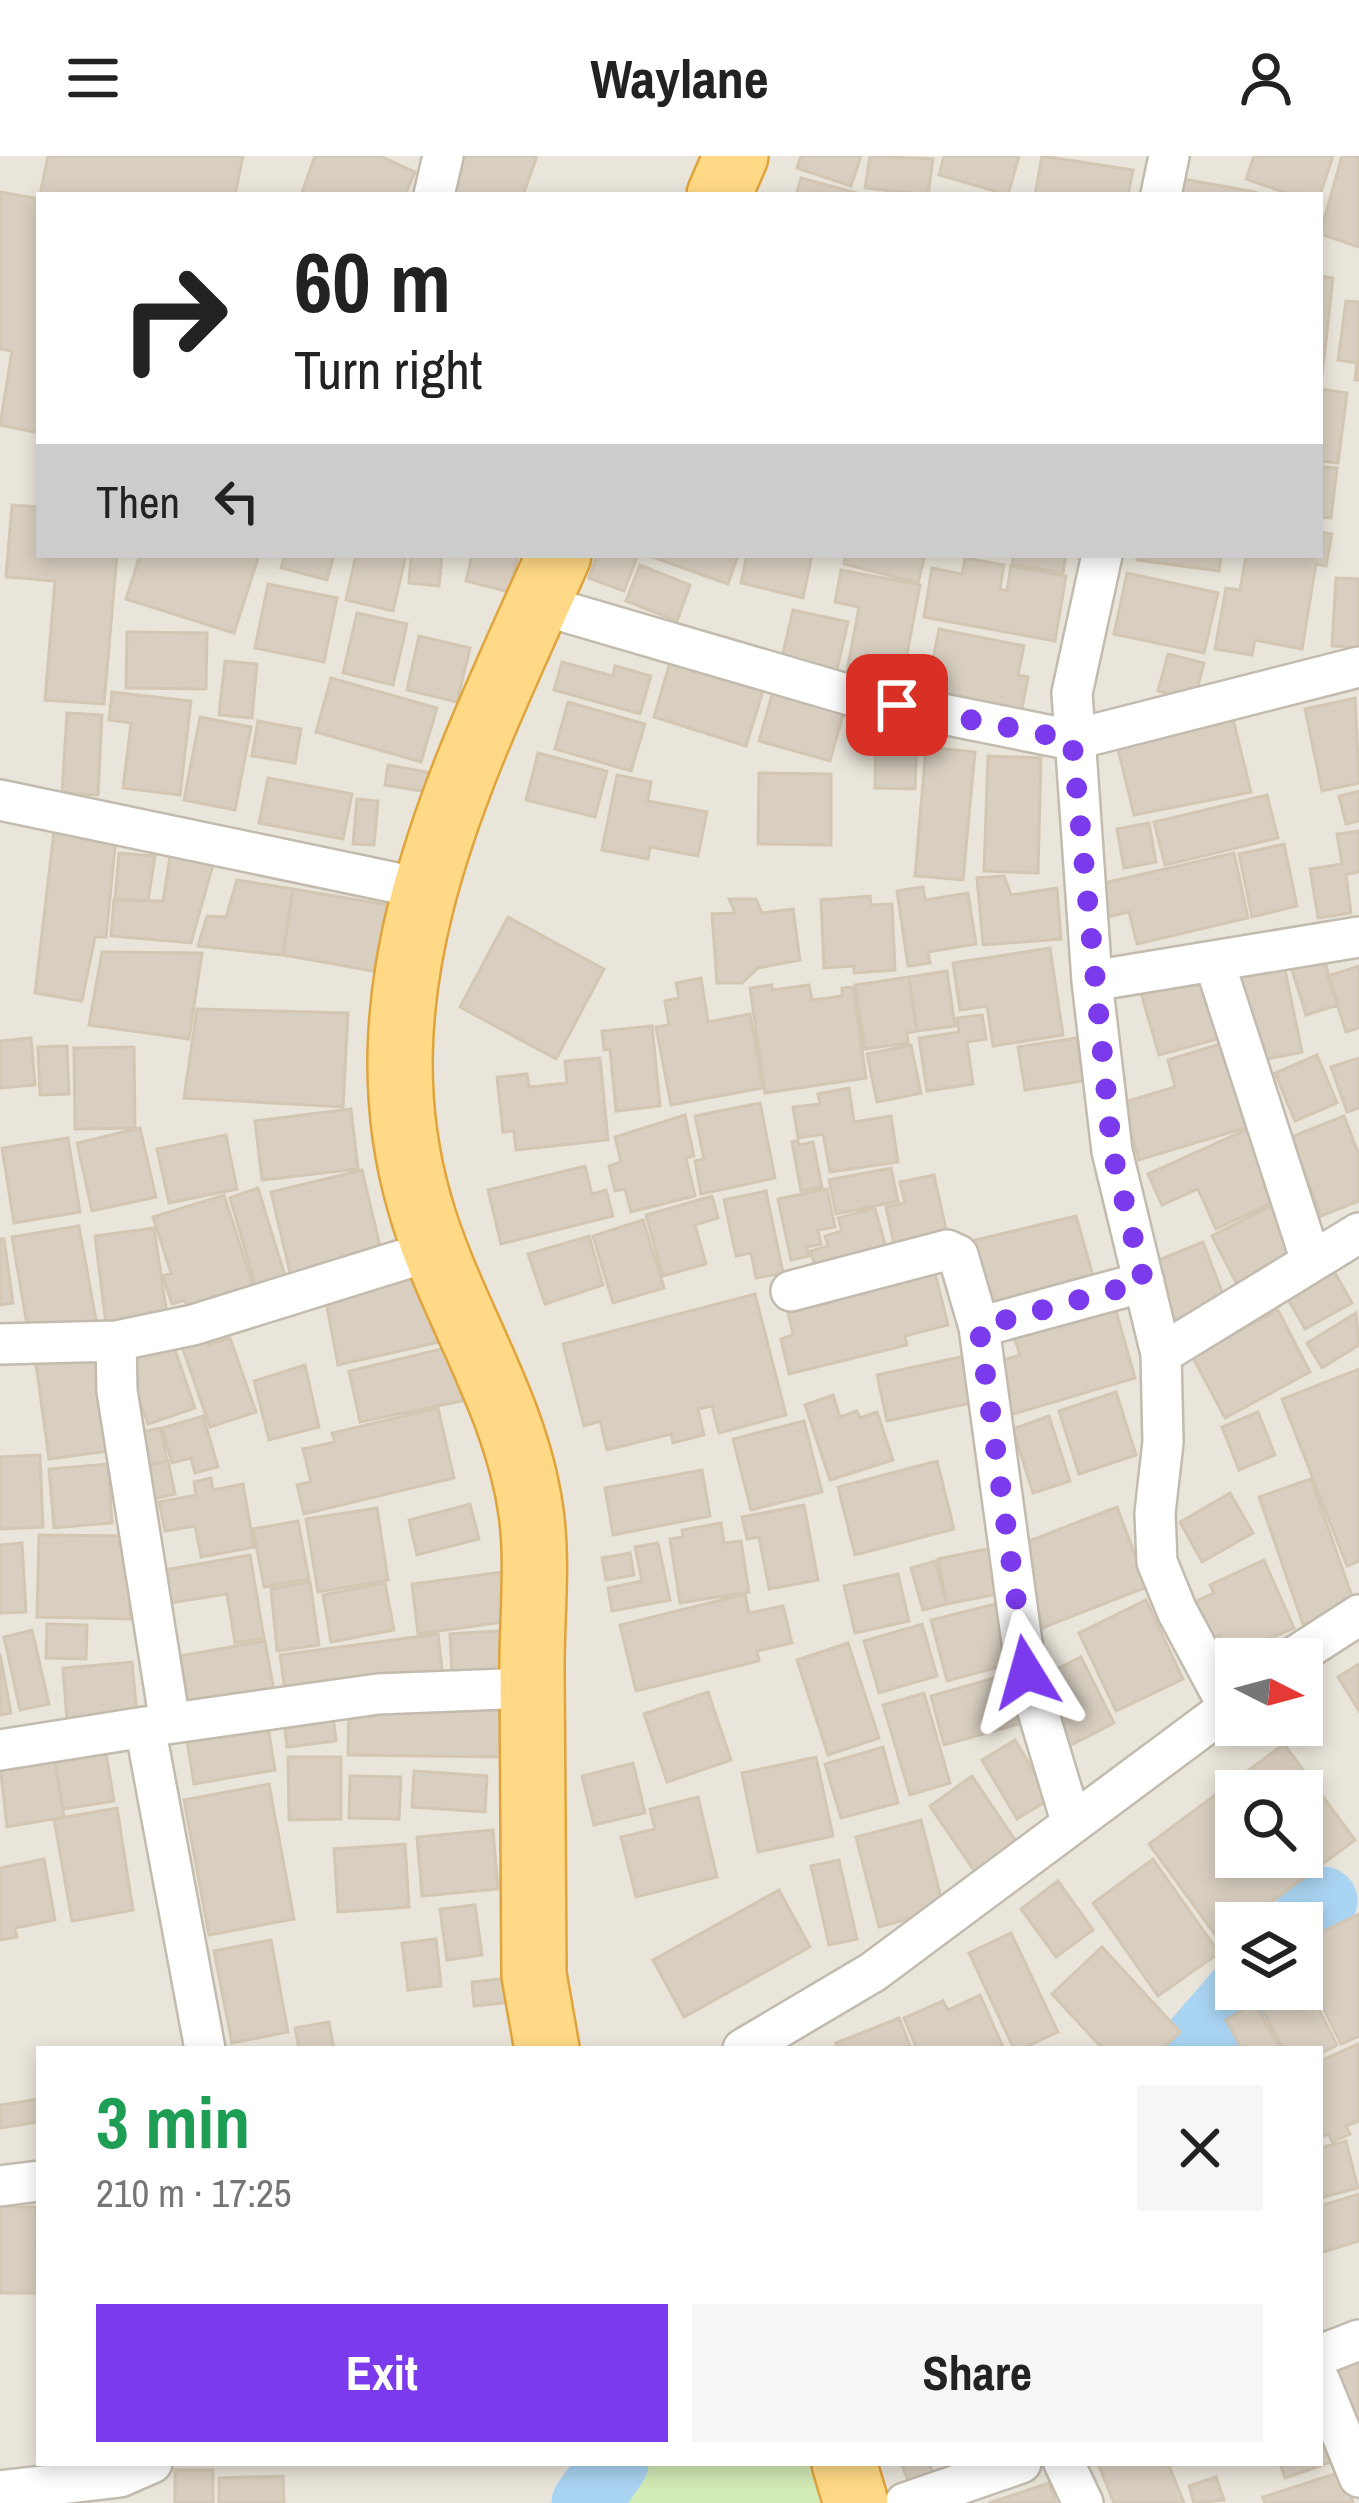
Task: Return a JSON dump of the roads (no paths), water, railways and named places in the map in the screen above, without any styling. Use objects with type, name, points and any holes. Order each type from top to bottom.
[{"type":"highway","points":[[720,192],[736,156]]},
{"type":"highway","points":[[546,2046],[534,1975],[532,1514],[514,1432],[421,1208],[400,1124],[400,1036],[408,963],[425,889],[471,754],[549,580]]},
{"type":"highway","points":[[845,2466],[856,2503]]},
{"type":"street","points":[[435,192],[443,156]]},
{"type":"street","points":[[1162,192],[1169,156]]},
{"type":"street","points":[[1101,558],[1072,693],[1092,981],[1112,1151],[1161,1354],[1156,1562],[1177,1612],[1215,1676]]},
{"type":"street","points":[[549,580],[854,696],[1072,740],[1359,667]]},
{"type":"street","points":[[0,800],[425,889]]},
{"type":"street","points":[[1092,981],[1359,937]]},
{"type":"street","points":[[1214,961],[1312,1261]]},
{"type":"street","points":[[1161,1354],[1359,1233]]},
{"type":"street","points":[[0,1344],[116,1341],[193,1325],[436,1249]]},
{"type":"street","points":[[791,1291],[947,1250],[958,1255],[979,1327],[1026,1672],[1072,1824]]},
{"type":"street","points":[[979,1327],[1144,1282]]},
{"type":"street","points":[[116,1341],[117,1391],[158,1725],[205,2046]]},
{"type":"street","points":[[1323,1639],[1359,1616]]},
{"type":"street","points":[[0,1750],[378,1694],[532,1688]]},
{"type":"street","points":[[748,2046],[873,1972],[1215,1718]]},
{"type":"street","points":[[0,2186],[36,2181]]},
{"type":"street","points":[[1323,2354],[1359,2340]]},
{"type":"street","points":[[1323,2388],[1359,2477]]},
{"type":"street","points":[[905,2503],[1013,2466]]},
{"type":"street","points":[[1065,2466],[1083,2503]]},
{"type":"street","points":[[0,2492],[138,2474]]},
{"type":"waterway","points":[[1194,2046],[1225,2010]]},
{"type":"waterway","points":[[586,2503],[612,2466]]}]
